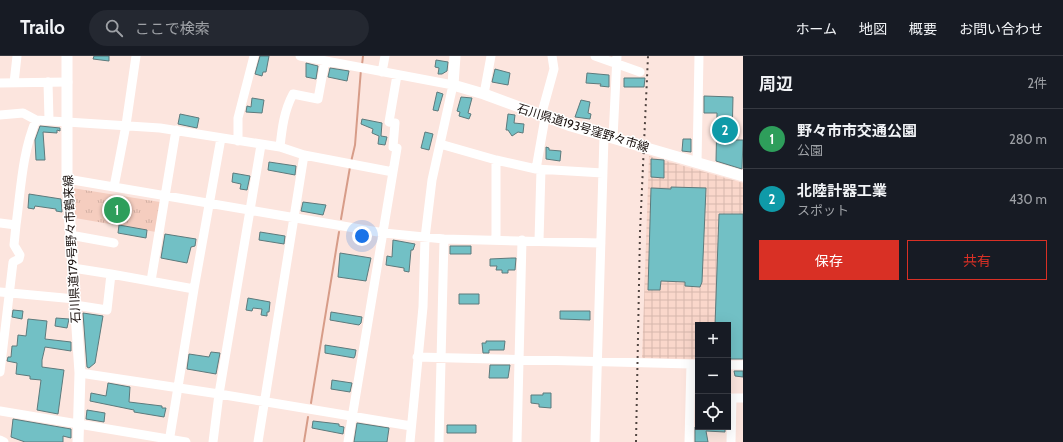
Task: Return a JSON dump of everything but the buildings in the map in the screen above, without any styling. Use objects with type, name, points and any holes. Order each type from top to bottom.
[{"type":"main road","name":"石川県道179号野々市鶴来線","points":[[67,56],[67,179],[80,374],[78,442]]},
{"type":"main road","points":[[453,85],[455,56]]},
{"type":"main road","name":"石川県道193号窪野々市線","points":[[453,85],[484,94],[543,117],[743,176]]},
{"type":"street","points":[[14,83],[18,56]]},
{"type":"street","points":[[114,187],[126,125],[136,56]]},
{"type":"street","points":[[238,141],[238,118],[254,56]]},
{"type":"street","points":[[300,56],[453,85],[432,180],[425,238],[423,307],[410,442]]},
{"type":"street","points":[[382,72],[385,56]]},
{"type":"street","points":[[484,94],[491,56]]},
{"type":"street","points":[[552,56],[554,69]]},
{"type":"street","points":[[539,241],[538,169],[543,117],[554,69],[559,56]]},
{"type":"street","points":[[595,56],[617,60],[640,72]]},
{"type":"street","points":[[697,163],[699,56]]},
{"type":"street","points":[[280,147],[282,121],[287,105],[293,94],[318,99],[320,59]]},
{"type":"street","points":[[595,442],[603,173],[617,60]]},
{"type":"street","points":[[348,442],[397,148],[393,147],[395,123],[389,122],[397,75]]},
{"type":"street","points":[[48,82],[48,120]]},
{"type":"street","points":[[0,83],[68,82]]},
{"type":"street","points":[[0,115],[23,113],[36,120],[126,125],[176,130],[280,147],[304,155],[393,172]]},
{"type":"street","points":[[0,372],[5,293],[13,262],[19,259],[20,255],[14,245],[16,225],[28,141],[36,120]]},
{"type":"street","points":[[151,281],[176,130]]},
{"type":"street","points":[[169,441],[221,138]]},
{"type":"street","points":[[440,144],[496,160],[538,169],[603,173]]},
{"type":"street","points":[[213,442],[219,394],[261,145]]},
{"type":"street","points":[[258,442],[296,217],[304,155]]},
{"type":"street","points":[[496,160],[496,239]]},
{"type":"street","points":[[67,179],[384,233],[425,238],[601,243]]},
{"type":"street","points":[[0,223],[16,225]]},
{"type":"street","points":[[70,235],[114,243]]},
{"type":"street","points":[[439,442],[444,239]]},
{"type":"street","points":[[517,442],[522,240]]},
{"type":"street","points":[[72,268],[194,289]]},
{"type":"street","points":[[5,293],[75,302],[107,310],[111,274]]},
{"type":"street","points":[[417,357],[694,364],[694,397],[689,442]]},
{"type":"street","points":[[731,365],[743,365]]},
{"type":"street","points":[[80,374],[178,387],[411,426]]},
{"type":"street","points":[[731,398],[743,398]]},
{"type":"street","points":[[0,411],[79,423],[169,441],[186,442]]},
{"type":"street","points":[[731,430],[731,442]]},
{"type":"street","points":[[0,440],[4,442]]},
{"type":"shaded area","points":[[649,156],[743,183],[743,359],[731,359],[731,322],[695,322],[695,359],[642,358]]},
{"type":"green space","points":[[72,188],[160,202],[156,232],[75,218]]},
{"type":"waterway","points":[[362,65],[363,56]]},
{"type":"waterway","points":[[351,162],[355,145],[361,69]]},
{"type":"waterway","points":[[341,219],[350,167]]},
{"type":"waterway","points":[[311,403],[339,232]]},
{"type":"waterway","points":[[304,442],[308,417]]},
{"type":"railway","points":[[636,442],[640,232],[648,56]]},
{"type":"place","name":"北陸計器工業","points":[[725,130]]},
{"type":"place","name":"野々市市交通公園","points":[[117,210]]}]
